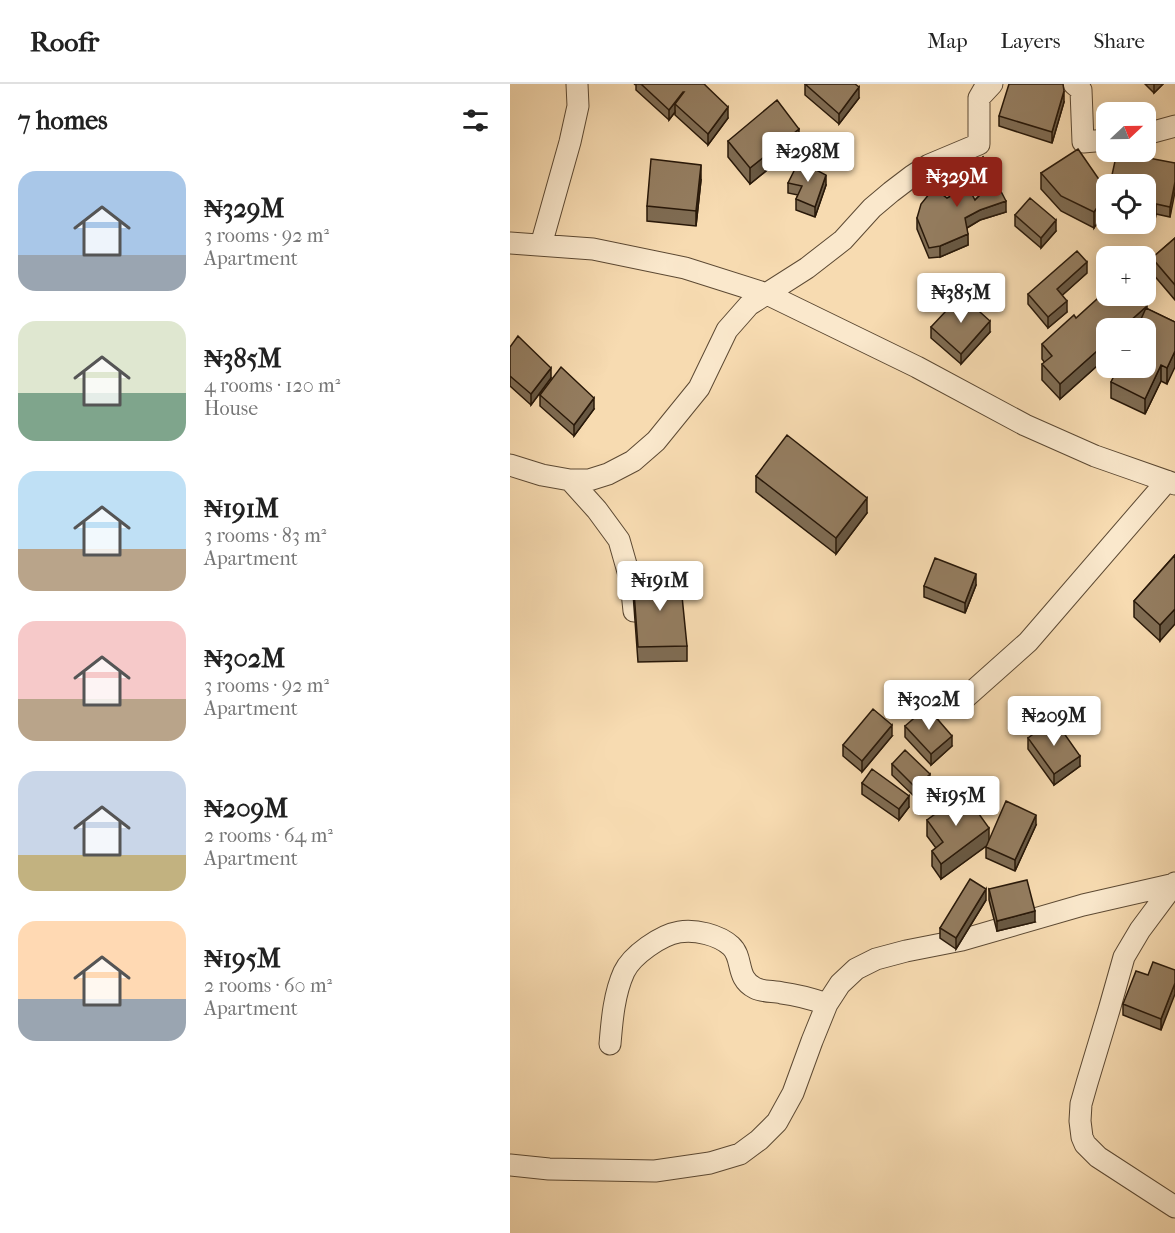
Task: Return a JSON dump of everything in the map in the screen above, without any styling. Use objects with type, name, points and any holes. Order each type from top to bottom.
[{"type":"street","points":[[541,245],[579,106],[577,84]]},
{"type":"street","points":[[1074,84],[1081,90],[1083,142],[1096,141]]},
{"type":"street","points":[[510,465],[542,475],[570,480],[589,480],[608,474],[633,461],[656,441],[699,388],[727,330],[748,305],[807,268],[843,240],[872,208],[912,176],[929,165],[979,144],[986,89]]},
{"type":"street","points":[[1156,131],[1175,126]]},
{"type":"street","points":[[510,243],[593,249],[685,268],[767,294],[917,367],[1025,425],[1095,456],[1171,482],[1028,642],[964,699]]},
{"type":"street","points":[[570,480],[597,510],[619,540],[632,582],[634,611]]},
{"type":"street","points":[[510,1165],[549,1169],[655,1171],[710,1162],[740,1154],[759,1140],[777,1122],[793,1093],[827,1004],[840,984],[856,969],[876,959],[962,940],[1083,905],[1175,883]]},
{"type":"street","points":[[1175,883],[1140,930],[1124,957],[1081,1104],[1080,1121],[1085,1144],[1098,1157],[1175,1207]]},
{"type":"street","points":[[610,1044],[614,1007],[624,972],[630,962],[648,947],[677,932],[690,931],[708,934],[731,946],[736,953],[741,975],[756,989],[807,997],[827,1004]]},
{"type":"building","points":[[641,84],[704,84],[728,107],[708,134],[675,104],[684,92],[669,110]]},
{"type":"building","points":[[805,84],[855,84],[859,87],[839,114]]},
{"type":"building","points":[[1009,84],[1063,84],[1064,91],[1052,132],[999,116]]},
{"type":"building","points":[[777,100],[799,129],[750,168],[728,141]]},
{"type":"building","points":[[1078,149],[1096,175],[1096,209],[1094,212],[1061,196],[1041,173]]},
{"type":"building","points":[[983,157],[1006,201],[965,218],[968,234],[940,246],[929,248],[917,218],[921,204],[934,188],[947,198],[968,187],[975,200],[986,189],[968,172]]},
{"type":"building","points":[[651,159],[701,165],[696,211],[647,206]]},
{"type":"building","points":[[1156,159],[1175,163],[1175,182],[1170,207],[1156,204],[1156,174],[1112,174],[1115,162],[1156,162]]},
{"type":"building","points":[[799,161],[826,175],[815,207],[796,199],[802,186],[788,183]]},
{"type":"building","points":[[1030,198],[1056,220],[1041,238],[1015,215]]},
{"type":"building","points":[[1175,238],[1175,285],[1156,263],[1156,255]]},
{"type":"building","points":[[1077,251],[1087,262],[1057,289],[1067,301],[1048,317],[1028,294]]},
{"type":"building","points":[[961,295],[990,321],[961,354],[931,327]]},
{"type":"building","points":[[1096,300],[1096,306],[1147,306],[1133,318],[1096,318],[1096,352],[1060,384],[1042,364],[1052,356],[1042,344],[1074,315],[1076,318]]},
{"type":"building","points":[[1146,308],[1175,322],[1175,351],[1167,368],[1161,365],[1156,376],[1156,318],[1142,318]]},
{"type":"building","points":[[518,336],[551,368],[531,394],[510,376],[510,347]]},
{"type":"building","points":[[561,367],[594,398],[574,425],[540,395]]},
{"type":"building","points":[[1113,378],[1155,378],[1145,399],[1111,382]]},
{"type":"building","points":[[787,435],[867,498],[836,538],[756,476]]},
{"type":"building","points":[[1175,555],[1175,609],[1160,625],[1134,601]]},
{"type":"building","points":[[935,558],[976,574],[965,603],[924,586]]},
{"type":"building","points":[[680,576],[687,646],[638,647],[633,578]]},
{"type":"building","points":[[927,707],[952,736],[931,754],[905,726]]},
{"type":"building","points":[[873,709],[892,725],[862,761],[843,745]]},
{"type":"building","points":[[1054,719],[1080,756],[1054,774],[1028,738]]},
{"type":"building","points":[[905,750],[930,774],[916,788],[892,764]]},
{"type":"building","points":[[872,769],[909,796],[899,809],[862,783]]},
{"type":"building","points":[[964,793],[989,828],[941,864],[932,851],[943,842],[927,820]]},
{"type":"building","points":[[1006,801],[1036,815],[1015,860],[986,847]]},
{"type":"building","points":[[970,879],[986,889],[956,938],[940,928]]},
{"type":"building","points":[[1027,880],[1035,911],[997,921],[989,889]]},
{"type":"building","points":[[1153,962],[1175,970],[1175,983],[1161,1019],[1123,1004],[1136,971],[1148,975]]}]
